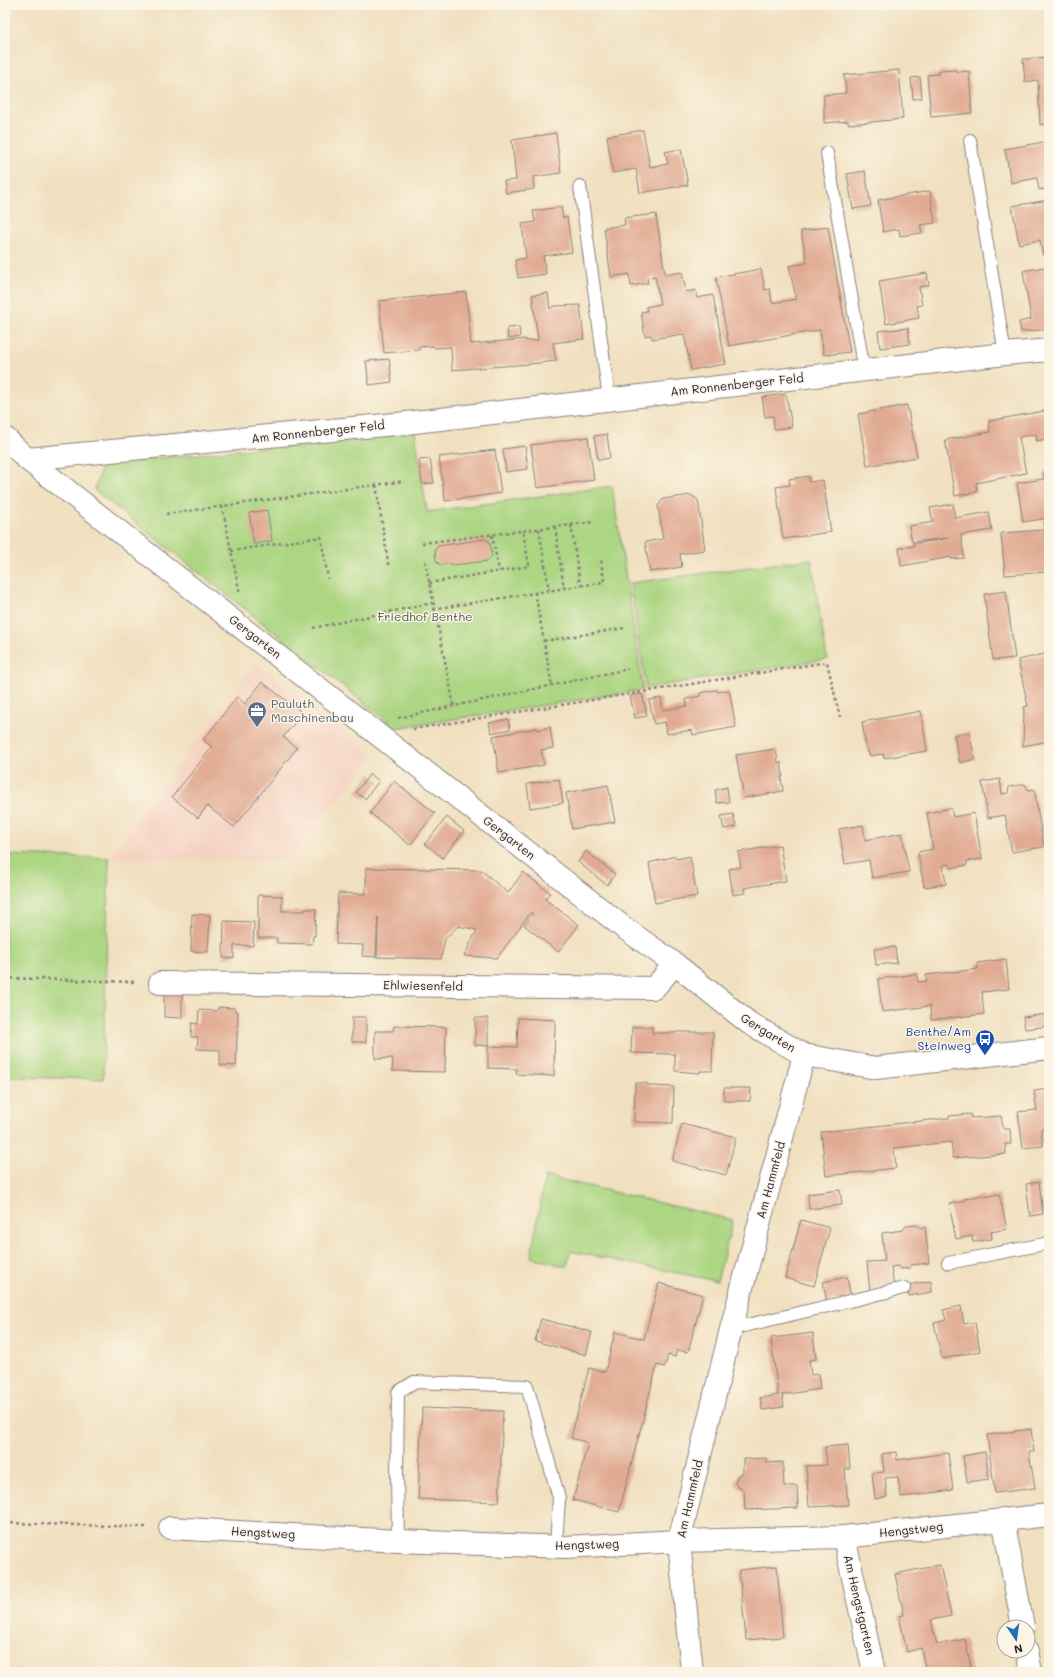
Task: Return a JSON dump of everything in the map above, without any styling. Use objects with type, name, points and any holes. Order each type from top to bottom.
[{"type":"street","name":"Am Ronnenberger Feld","points":[[27,459],[361,428],[1049,350]]},
{"type":"street","name":"Gergarten","points":[[5,438],[27,459],[269,648],[376,734],[623,927],[675,964],[749,1023],[804,1055],[876,1068],[1049,1048]]},
{"type":"street","name":"Ehlwiesenfeld","points":[[160,983],[654,988],[675,964]]},
{"type":"street","name":"Am Hammfeld","points":[[692,1672],[680,1541],[731,1329],[804,1055]]},
{"type":"street","name":"Hengstweg","points":[[170,1528],[398,1541],[556,1546],[844,1537],[1049,1514]]},
{"type":"street","points":[[1003,1519],[1022,1619]]},
{"type":"street","name":"Am Hengstgarten","points":[[844,1537],[874,1672]]},
{"type":"street","points":[[1029,1659],[1031,1672]]},
{"type":"lane","points":[[970,140],[1005,354]]},
{"type":"lane","points":[[827,153],[864,371]]},
{"type":"lane","points":[[580,186],[609,399]]},
{"type":"lane","points":[[948,1263],[1049,1243]]},
{"type":"lane","points":[[731,1329],[904,1288]]},
{"type":"lane","points":[[398,1541],[398,1392],[414,1382],[498,1384],[527,1386],[559,1498],[556,1546]]},
{"type":"path","points":[[166,514],[404,481]]},
{"type":"path","points":[[376,485],[389,568]]},
{"type":"path","points":[[222,506],[240,594]]},
{"type":"path","points":[[422,544],[594,522]]},
{"type":"path","points":[[571,525],[580,585]]},
{"type":"path","points":[[555,527],[564,588]]},
{"type":"path","points":[[539,529],[549,590]]},
{"type":"path","points":[[429,583],[529,566],[523,531]]},
{"type":"path","points":[[492,535],[499,571]]},
{"type":"path","points":[[231,551],[321,537],[328,579]]},
{"type":"path","points":[[434,609],[604,582],[600,559]]},
{"type":"path","points":[[424,561],[454,706]]},
{"type":"path","points":[[536,592],[552,686]]},
{"type":"path","points":[[313,628],[432,603]]},
{"type":"path","points":[[544,641],[625,628]]},
{"type":"path","points":[[376,734],[827,662],[840,717]]},
{"type":"path","points":[[376,734],[397,718],[628,669]]},
{"type":"path","points":[[5,978],[160,983]]},
{"type":"path","points":[[5,1523],[170,1528]]},
{"type":"shaded area","points":[[256,663],[373,755],[288,861],[109,858]]},
{"type":"green space","name":"Friedhof Benthe","points":[[415,432],[427,512],[612,486],[643,690],[396,728],[94,490],[103,464]]},
{"type":"green space","points":[[811,559],[827,659],[646,688],[630,583]]},
{"type":"green space","points":[[5,855],[109,858],[103,1079],[5,1077]]},
{"type":"green space","points":[[545,1176],[733,1220],[717,1281],[570,1251],[567,1267],[531,1257]]},
{"type":"building","points":[[1049,57],[1049,123],[1040,125],[1038,80],[1025,82],[1023,59]]},
{"type":"building","points":[[899,70],[903,119],[848,124],[848,121],[824,123],[824,95],[846,93],[844,75]]},
{"type":"building","points":[[956,70],[956,72],[969,71],[972,113],[931,117],[927,75],[939,74],[939,71]]},
{"type":"building","points":[[920,77],[922,98],[913,99],[911,78]]},
{"type":"building","points":[[643,130],[650,167],[668,164],[665,152],[681,149],[688,185],[640,193],[636,169],[613,173],[607,136]]},
{"type":"building","points":[[556,133],[561,173],[533,177],[534,189],[506,193],[504,181],[516,180],[512,140]]},
{"type":"building","points":[[1049,141],[1049,188],[1039,190],[1037,178],[1011,183],[1005,149]]},
{"type":"building","points":[[865,171],[871,206],[853,209],[847,174]]},
{"type":"building","points":[[930,191],[935,223],[920,225],[922,233],[900,236],[899,229],[883,232],[878,200]]},
{"type":"building","points":[[1049,200],[1049,254],[1043,255],[1040,240],[1019,244],[1012,206]]},
{"type":"building","points":[[561,207],[563,218],[567,217],[572,252],[543,256],[546,274],[518,278],[515,260],[526,258],[522,224],[535,222],[533,211]]},
{"type":"building","points":[[656,214],[665,275],[682,272],[686,292],[696,290],[697,298],[713,295],[726,364],[691,370],[684,334],[652,339],[651,335],[645,336],[641,312],[647,311],[646,307],[660,304],[655,276],[647,278],[648,283],[631,286],[629,274],[611,277],[604,228],[625,225],[624,218]]},
{"type":"building","points":[[828,227],[850,352],[824,355],[820,330],[729,346],[716,277],[761,269],[765,290],[770,289],[772,303],[796,299],[789,266],[807,263],[801,231]]},
{"type":"building","points":[[1049,266],[1049,329],[1021,332],[1019,322],[1031,319],[1023,271]]},
{"type":"building","points":[[927,273],[929,285],[919,287],[922,305],[917,306],[919,318],[886,324],[879,281]]},
{"type":"building","points":[[466,292],[471,344],[526,339],[526,341],[538,340],[532,295],[548,293],[550,309],[554,306],[580,305],[584,339],[553,343],[556,361],[452,370],[451,347],[419,347],[419,350],[384,353],[379,301]]},
{"type":"building","points":[[519,327],[520,337],[508,339],[507,328]]},
{"type":"building","points":[[908,328],[910,344],[880,348],[878,331]]},
{"type":"building","points":[[389,359],[392,382],[369,385],[366,361]]},
{"type":"building","points":[[786,394],[792,427],[774,429],[773,416],[765,417],[762,397]]},
{"type":"building","points":[[907,405],[917,457],[867,466],[858,414]]},
{"type":"building","points":[[1049,410],[1049,438],[1037,441],[1036,434],[1019,437],[1026,473],[976,483],[977,492],[955,496],[945,440],[990,432],[989,421]]},
{"type":"building","points":[[607,434],[610,458],[598,460],[594,436]]},
{"type":"building","points":[[588,437],[594,480],[537,488],[531,445]]},
{"type":"building","points":[[525,446],[528,469],[506,472],[503,449]]},
{"type":"building","points":[[495,450],[501,493],[445,501],[439,457]]},
{"type":"building","points":[[430,459],[434,483],[422,484],[419,460]]},
{"type":"building","points":[[1046,469],[1049,469],[1049,518],[1023,522],[1017,483],[1044,479],[1043,474]]},
{"type":"building","points":[[809,476],[809,482],[823,480],[831,532],[783,539],[776,487],[790,485],[789,479]]},
{"type":"building","points":[[691,495],[698,500],[705,550],[680,554],[682,567],[650,572],[645,542],[663,539],[658,506],[663,499]]},
{"type":"building","points":[[953,504],[955,518],[989,512],[992,530],[961,535],[964,558],[951,559],[951,557],[901,566],[899,548],[949,538],[912,542],[909,526],[933,522],[930,508]]},
{"type":"building","points":[[267,510],[272,541],[254,544],[249,513]]},
{"type":"building","points":[[1049,521],[1049,572],[1005,575],[1001,533],[1044,530],[1044,522]]},
{"type":"building","points":[[485,539],[490,542],[492,556],[488,561],[440,565],[436,561],[435,550],[438,546]]},
{"type":"building","points":[[1006,591],[1015,658],[993,660],[984,594]]},
{"type":"building","points":[[1049,653],[1049,741],[1023,746],[1024,707],[1028,706],[1018,660]]},
{"type":"building","points":[[262,682],[303,713],[283,737],[297,748],[234,827],[207,806],[198,818],[172,797],[212,747],[203,740],[237,697],[245,704]]},
{"type":"building","points":[[717,690],[718,692],[729,690],[736,727],[693,735],[692,730],[667,734],[665,722],[654,724],[649,700],[661,698],[663,710],[687,706],[686,699],[700,696],[700,693]]},
{"type":"building","points":[[642,694],[647,716],[635,718],[630,696]]},
{"type":"building","points":[[921,711],[927,751],[884,758],[883,754],[870,756],[866,747],[862,722]]},
{"type":"building","points":[[508,719],[510,729],[491,733],[489,723]]},
{"type":"building","points":[[550,727],[553,748],[541,750],[544,765],[499,773],[493,736]]},
{"type":"building","points":[[969,732],[975,759],[960,763],[954,735]]},
{"type":"building","points":[[776,749],[778,763],[781,762],[783,791],[744,798],[736,755]]},
{"type":"building","points":[[370,774],[379,781],[365,799],[356,792]]},
{"type":"building","points":[[559,779],[563,803],[530,808],[527,784]]},
{"type":"building","points":[[1000,779],[1002,794],[1008,793],[1009,787],[1025,784],[1028,790],[1034,789],[1044,847],[1012,852],[1005,815],[988,818],[982,782]]},
{"type":"building","points":[[394,781],[435,813],[410,845],[370,813]]},
{"type":"building","points":[[608,785],[615,822],[572,829],[566,793]]},
{"type":"building","points":[[727,787],[729,802],[717,803],[715,790]]},
{"type":"building","points":[[951,808],[953,817],[974,813],[982,859],[967,861],[967,865],[951,868],[950,864],[943,865],[946,884],[924,887],[918,852],[933,849],[927,813]]},
{"type":"building","points":[[733,814],[736,827],[724,829],[721,816]]},
{"type":"building","points":[[447,817],[464,831],[443,858],[425,844]]},
{"type":"building","points":[[863,825],[865,840],[902,833],[909,872],[872,878],[869,860],[845,864],[839,829]]},
{"type":"building","points":[[780,845],[786,881],[744,888],[745,893],[733,895],[729,869],[741,867],[738,852]]},
{"type":"building","points":[[586,851],[615,874],[607,885],[578,862]]},
{"type":"building","points":[[675,856],[676,859],[690,856],[697,896],[655,903],[649,863]]},
{"type":"building","points":[[366,868],[481,870],[508,893],[523,872],[550,893],[545,899],[579,925],[558,952],[524,925],[533,914],[531,912],[497,958],[464,956],[477,930],[458,926],[445,939],[441,959],[377,957],[378,917],[376,957],[362,956],[363,945],[336,944],[337,913],[338,893],[366,894]]},
{"type":"building","points":[[258,895],[282,896],[282,911],[305,911],[305,909],[316,909],[315,936],[313,936],[312,944],[277,943],[277,938],[258,938]]},
{"type":"building","points":[[192,914],[210,915],[208,952],[191,951]]},
{"type":"building","points":[[224,921],[254,922],[253,946],[234,945],[234,958],[223,958]]},
{"type":"building","points":[[895,947],[897,963],[876,965],[874,949]]},
{"type":"building","points":[[1006,959],[1009,989],[982,992],[984,1014],[931,1020],[930,1006],[882,1012],[878,979],[917,974],[918,982],[927,981],[926,975],[978,969],[977,963]]},
{"type":"building","points":[[164,992],[182,992],[182,1018],[164,1017]]},
{"type":"building","points":[[219,1007],[234,1008],[236,1012],[238,1012],[236,1066],[220,1065],[220,1050],[197,1049],[198,1037],[191,1037],[192,1023],[198,1024],[199,1010],[216,1011]]},
{"type":"building","points":[[1048,1014],[1049,1026],[1025,1029],[1023,1017]]},
{"type":"building","points":[[352,1017],[366,1017],[366,1042],[352,1042]]},
{"type":"building","points":[[475,1018],[488,1018],[488,1046],[475,1045]]},
{"type":"building","points":[[518,1018],[555,1020],[554,1076],[516,1074],[517,1069],[488,1068],[488,1046],[517,1047]]},
{"type":"building","points":[[394,1026],[446,1027],[445,1072],[392,1071],[393,1058],[375,1059],[375,1031],[393,1031]]},
{"type":"building","points":[[632,1027],[652,1027],[652,1033],[713,1032],[712,1071],[700,1071],[700,1073],[675,1071],[675,1054],[631,1053]]},
{"type":"building","points":[[635,1083],[645,1083],[652,1086],[674,1087],[673,1123],[634,1122]]},
{"type":"building","points":[[724,1088],[751,1088],[750,1101],[724,1101]]},
{"type":"building","points":[[1049,1089],[1049,1128],[1041,1129],[1043,1146],[1023,1148],[1018,1112],[1037,1110],[1034,1091]]},
{"type":"building","points":[[971,1114],[971,1118],[1001,1116],[1003,1129],[1010,1129],[1011,1144],[1005,1144],[1006,1154],[953,1158],[951,1142],[894,1148],[896,1168],[826,1176],[821,1132],[949,1118],[949,1116]]},
{"type":"building","points":[[682,1124],[736,1137],[726,1175],[672,1161]]},
{"type":"building","points":[[1039,1182],[1043,1214],[1030,1216],[1026,1184]]},
{"type":"building","points":[[840,1190],[842,1205],[809,1209],[808,1194]]},
{"type":"building","points":[[999,1194],[1007,1229],[991,1232],[992,1239],[973,1242],[972,1236],[956,1239],[949,1204],[983,1195],[984,1197]]},
{"type":"building","points":[[801,1220],[830,1228],[814,1286],[785,1278]]},
{"type":"building","points":[[917,1225],[921,1228],[925,1227],[929,1263],[912,1265],[909,1268],[901,1269],[897,1266],[891,1267],[894,1288],[870,1292],[867,1262],[885,1261],[882,1233],[903,1230],[906,1226]]},
{"type":"building","points":[[847,1277],[851,1297],[827,1303],[823,1282]]},
{"type":"building","points":[[931,1281],[932,1292],[909,1296],[907,1285]]},
{"type":"building","points":[[659,1283],[703,1295],[688,1352],[677,1350],[675,1357],[668,1355],[665,1367],[657,1365],[619,1512],[573,1500],[588,1443],[571,1438],[589,1368],[605,1372],[615,1332],[644,1339]]},
{"type":"building","points":[[961,1306],[964,1324],[975,1322],[980,1351],[942,1359],[934,1323],[946,1320],[943,1310]]},
{"type":"building","points":[[541,1319],[592,1332],[586,1355],[535,1341]]},
{"type":"building","points":[[813,1333],[816,1359],[809,1360],[811,1375],[818,1374],[820,1389],[782,1395],[784,1407],[762,1410],[760,1398],[778,1395],[771,1338]]},
{"type":"building","points":[[422,1408],[503,1411],[499,1502],[418,1499]]},
{"type":"building","points":[[1031,1429],[1034,1452],[1029,1452],[1035,1488],[995,1493],[987,1435]]},
{"type":"building","points":[[848,1445],[850,1469],[845,1469],[848,1505],[809,1507],[806,1466],[827,1465],[825,1447]]},
{"type":"building","points":[[896,1452],[897,1460],[948,1453],[953,1490],[901,1497],[898,1477],[885,1478],[887,1497],[875,1499],[872,1473],[884,1472],[882,1454]]},
{"type":"building","points":[[985,1452],[989,1479],[967,1482],[963,1456]]},
{"type":"building","points":[[766,1458],[766,1463],[783,1462],[784,1486],[797,1486],[798,1508],[745,1510],[744,1490],[739,1488],[735,1483],[738,1475],[743,1473],[743,1459]]},
{"type":"building","points":[[940,1565],[951,1616],[931,1620],[937,1645],[965,1639],[972,1672],[926,1672],[921,1648],[907,1652],[899,1616],[904,1615],[895,1574]]},
{"type":"building","points":[[777,1566],[783,1637],[746,1640],[739,1570]]},
{"type":"place","name":"Pauluth Maschinenbau","points":[[257,728]]},
{"type":"place","name":"Benthe/Am Steinweg","points":[[985,1056]]}]
